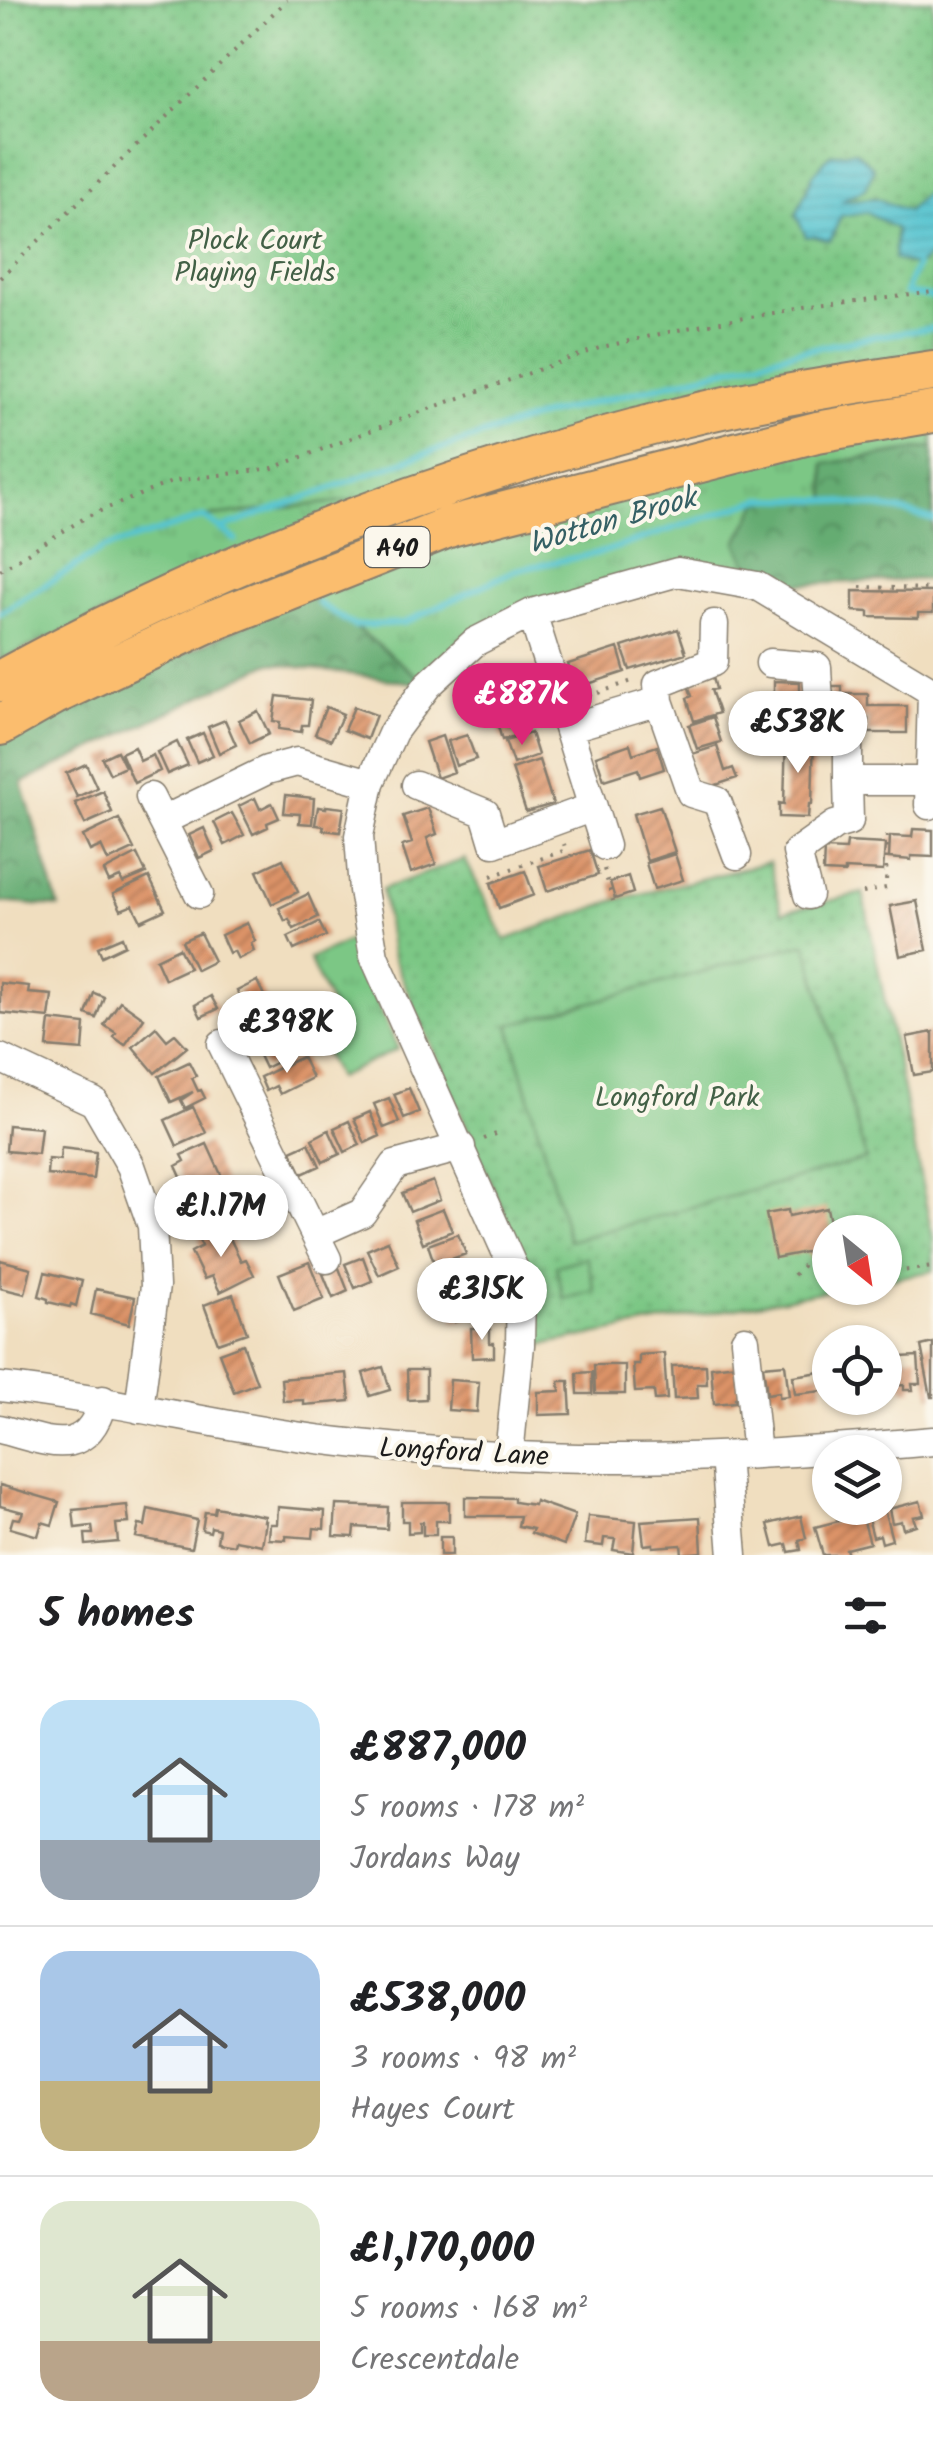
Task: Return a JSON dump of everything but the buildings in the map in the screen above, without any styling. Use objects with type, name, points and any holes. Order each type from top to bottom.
[{"type":"highway","name":"A40","points":[[0,680],[201,580],[479,474],[678,418],[804,391],[933,371]]},
{"type":"highway","name":"A40","points":[[0,725],[52,695],[204,624],[450,526],[818,432],[933,412]]},
{"type":"street","points":[[510,1455],[521,1285],[374,956],[363,890],[359,836],[370,783],[393,732],[428,685],[475,642],[532,612],[678,572],[757,586],[932,692],[929,793],[848,782]]},
{"type":"street","points":[[0,663],[201,580]]},
{"type":"street","points":[[532,612],[606,846]]},
{"type":"street","points":[[714,624],[713,662],[658,684],[658,701],[690,793],[718,801],[738,855]]},
{"type":"street","points":[[770,663],[817,667],[819,704],[829,730],[848,746],[849,821],[835,825],[797,852],[808,896]]},
{"type":"street","points":[[568,728],[658,701]]},
{"type":"street","points":[[203,901],[156,809],[297,762],[370,783]]},
{"type":"street","points":[[416,785],[485,813],[485,847],[593,807]]},
{"type":"street","points":[[222,1044],[321,1246],[362,1213],[395,1165],[460,1147]]},
{"type":"street","points":[[0,1058],[94,1102],[131,1166],[152,1226],[154,1271],[139,1408]]},
{"type":"street","points":[[745,1340],[756,1454]]},
{"type":"street","name":"Longford Lane","points":[[0,1387],[103,1400],[252,1430],[358,1444],[510,1455],[724,1456],[933,1441]]},
{"type":"street","points":[[0,1429],[60,1444],[83,1438],[99,1419],[103,1400]]},
{"type":"street","points":[[724,1456],[733,1555]]},
{"type":"path","points":[[0,278],[287,0]]},
{"type":"path","points":[[0,570],[88,516],[174,481],[272,468],[602,347],[796,309],[933,292]]},
{"type":"path","points":[[860,587],[933,589]]},
{"type":"path","points":[[491,876],[566,850],[556,820]]},
{"type":"path","points":[[864,892],[886,888],[888,828]]},
{"type":"path","points":[[606,846],[600,856],[613,902]]},
{"type":"path","points":[[794,1275],[811,1256]]},
{"type":"path","points":[[902,1271],[933,1266]]},
{"type":"green space","name":"Plock Court Playing Fields","points":[[0,0],[933,0],[933,371],[364,499],[204,517],[103,549],[0,613]]},
{"type":"green space","points":[[933,371],[933,447],[825,464],[827,500],[757,586],[678,572],[532,613],[428,685],[354,626],[295,586],[817,431],[803,391]]},
{"type":"green space","points":[[933,447],[933,579],[757,586],[737,542],[761,499],[827,500],[824,464]]},
{"type":"green space","points":[[364,499],[0,660],[0,613],[103,549],[204,517]]},
{"type":"green space","points":[[307,595],[354,626],[428,685],[270,663],[22,783],[59,907],[0,902],[0,741]]},
{"type":"green space","name":"Longford Park","points":[[465,859],[505,940],[613,901],[769,862],[782,912],[863,893],[933,1239],[933,1271],[902,1277],[902,1215],[812,1215],[812,1294],[535,1346],[536,1286],[392,955],[382,889]]},
{"type":"green space","points":[[353,939],[362,969],[398,1049],[337,1078],[310,1021],[333,1010],[309,959]]},
{"type":"green space","points":[[806,943],[866,1159],[569,1241],[509,1025]]},
{"type":"green space","points":[[587,1257],[595,1291],[564,1299],[556,1266]]},
{"type":"water","points":[[855,151],[874,168],[866,188],[841,201],[876,198],[907,211],[933,190],[933,254],[916,266],[894,259],[896,229],[867,212],[841,216],[830,241],[806,237],[796,215],[813,175],[831,154]]},
{"type":"waterway","points":[[916,266],[905,293],[933,297]]},
{"type":"waterway","points":[[220,529],[415,457],[544,415],[789,353],[933,328]]},
{"type":"waterway","name":"Wotton Brook","points":[[318,603],[354,626],[404,623],[516,570],[603,552],[761,499],[827,500],[898,510],[933,520]]},
{"type":"waterway","name":"Wotton Brook","points":[[0,613],[103,549],[204,517],[236,540]]}]
